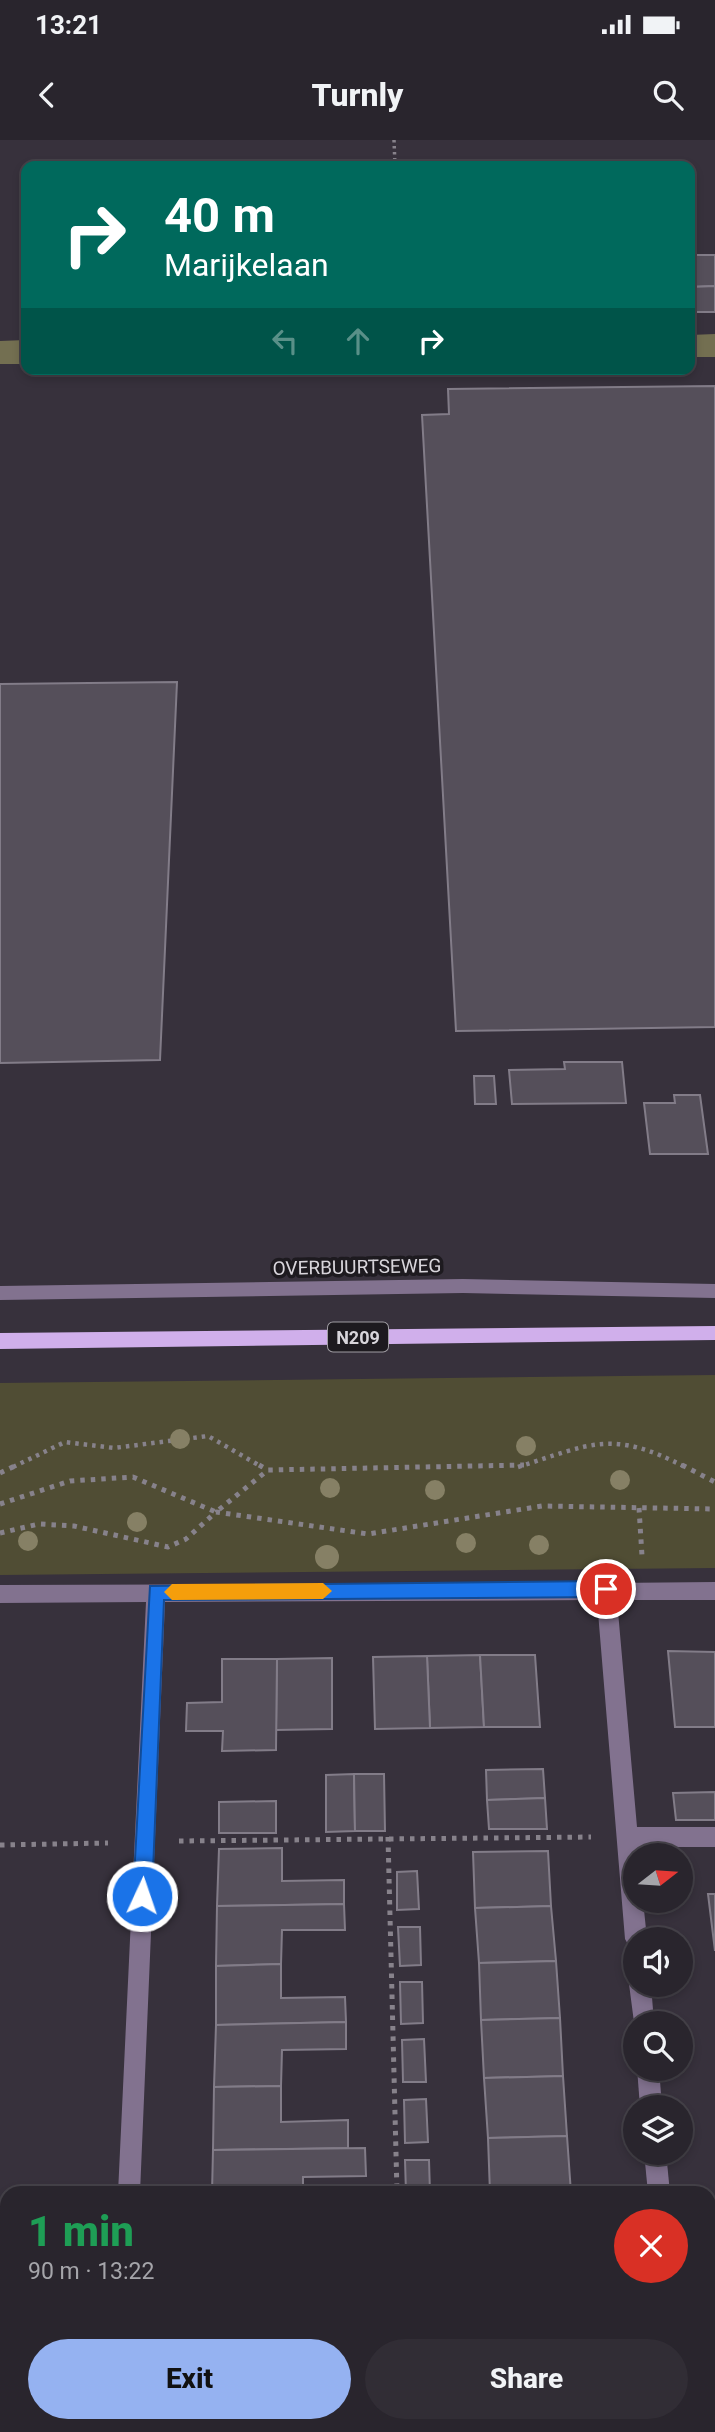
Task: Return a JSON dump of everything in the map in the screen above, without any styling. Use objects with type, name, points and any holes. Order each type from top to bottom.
[{"type":"main road","name":"N209","points":[[0,1341],[715,1333]]},
{"type":"street","name":"OVERBUURTSEWEG","points":[[0,1293],[463,1286],[715,1292]]},
{"type":"street","points":[[606,1589],[635,1927]]},
{"type":"street","points":[[0,1594],[606,1589],[715,1591]]},
{"type":"street","points":[[129,2186],[156,1592]]},
{"type":"street","points":[[626,1837],[715,1837]]},
{"type":"street","points":[[656,2165],[658,2186]]},
{"type":"path","points":[[394,140],[395,161]]},
{"type":"path","points":[[0,1473],[65,1442],[114,1448],[208,1436],[268,1470],[517,1467],[593,1444],[619,1442],[658,1453],[715,1482]]},
{"type":"path","points":[[0,1533],[39,1524],[74,1526],[168,1547],[186,1539],[268,1470]]},
{"type":"path","points":[[0,1504],[70,1480],[134,1477],[216,1512],[368,1534],[542,1506],[715,1510]]},
{"type":"path","points":[[639,1508],[645,1590]]},
{"type":"path","points":[[0,1845],[626,1837]]},
{"type":"path","points":[[388,1838],[397,2186]]},
{"type":"shaded area","points":[[715,334],[715,357],[695,357],[695,335]]},
{"type":"shaded area","points":[[21,340],[21,364],[0,364],[0,341]]},
{"type":"shaded area","points":[[715,1375],[715,1568],[0,1575],[0,1383]]},
{"type":"building","points":[[695,255],[715,255],[715,286],[695,287]]},
{"type":"building","points":[[715,286],[715,312],[695,312],[695,287]]},
{"type":"building","points":[[715,386],[715,1027],[456,1031],[422,415],[449,414],[448,389]]},
{"type":"building","points":[[177,682],[160,1060],[0,1063],[0,684]]},
{"type":"building","points":[[564,1062],[622,1062],[626,1103],[512,1104],[509,1070],[565,1069]]},
{"type":"building","points":[[474,1076],[494,1076],[496,1104],[475,1104]]},
{"type":"building","points":[[674,1095],[700,1095],[708,1154],[650,1154],[644,1103],[675,1103]]},
{"type":"building","points":[[668,1651],[715,1652],[715,1727],[675,1727]]},
{"type":"building","points":[[480,1655],[484,1727],[430,1728],[427,1656]]},
{"type":"building","points":[[480,1655],[535,1655],[540,1727],[484,1727]]},
{"type":"building","points":[[427,1656],[430,1728],[375,1729],[373,1657]]},
{"type":"building","points":[[332,1658],[332,1729],[276,1730],[277,1659]]},
{"type":"building","points":[[222,1659],[277,1659],[276,1750],[222,1751],[223,1731],[186,1731],[187,1703],[222,1702]]},
{"type":"building","points":[[543,1769],[545,1798],[487,1800],[486,1770]]},
{"type":"building","points":[[354,1774],[355,1831],[326,1832],[326,1775]]},
{"type":"building","points":[[354,1774],[384,1774],[385,1831],[355,1831]]},
{"type":"building","points":[[715,1792],[715,1820],[676,1820],[673,1793]]},
{"type":"building","points":[[545,1798],[547,1829],[489,1829],[487,1800]]},
{"type":"building","points":[[276,1801],[276,1833],[219,1833],[219,1802]]},
{"type":"building","points":[[282,1848],[282,1881],[344,1880],[344,1904],[217,1906],[219,1849]]},
{"type":"building","points":[[548,1851],[551,1906],[475,1908],[473,1852]]},
{"type":"building","points":[[417,1871],[419,1909],[397,1910],[397,1872]]},
{"type":"building","points":[[708,1894],[715,1894],[715,1951]]},
{"type":"building","points":[[344,1904],[345,1930],[282,1930],[281,1964],[216,1966],[217,1906]]},
{"type":"building","points":[[551,1906],[556,1961],[479,1963],[475,1908]]},
{"type":"building","points":[[398,1927],[420,1927],[421,1965],[400,1966]]},
{"type":"building","points":[[556,1961],[560,2018],[481,2020],[479,1963]]},
{"type":"building","points":[[281,1964],[281,1998],[345,1997],[346,2022],[216,2025],[216,1966]]},
{"type":"building","points":[[400,1982],[422,1982],[423,2023],[401,2024]]},
{"type":"building","points":[[560,2018],[563,2076],[484,2078],[481,2020]]},
{"type":"building","points":[[346,2022],[346,2049],[282,2050],[281,2086],[214,2087],[216,2025]]},
{"type":"building","points":[[424,2039],[426,2082],[403,2082],[402,2040]]},
{"type":"building","points":[[563,2076],[567,2136],[488,2138],[484,2078]]},
{"type":"building","points":[[281,2086],[281,2122],[348,2120],[348,2148],[213,2150],[214,2087]]},
{"type":"building","points":[[426,2099],[428,2142],[405,2143],[404,2100]]},
{"type":"building","points":[[567,2136],[571,2186],[490,2186],[488,2138]]},
{"type":"building","points":[[365,2148],[366,2176],[303,2177],[303,2186],[212,2186],[213,2150]]},
{"type":"building","points":[[405,2160],[429,2160],[430,2186],[406,2186]]},
{"type":"slow traffic","points":[[172,1592],[323,1591]]},
{"type":"route","points":[[142,1896],[156,1592],[606,1589]]}]
